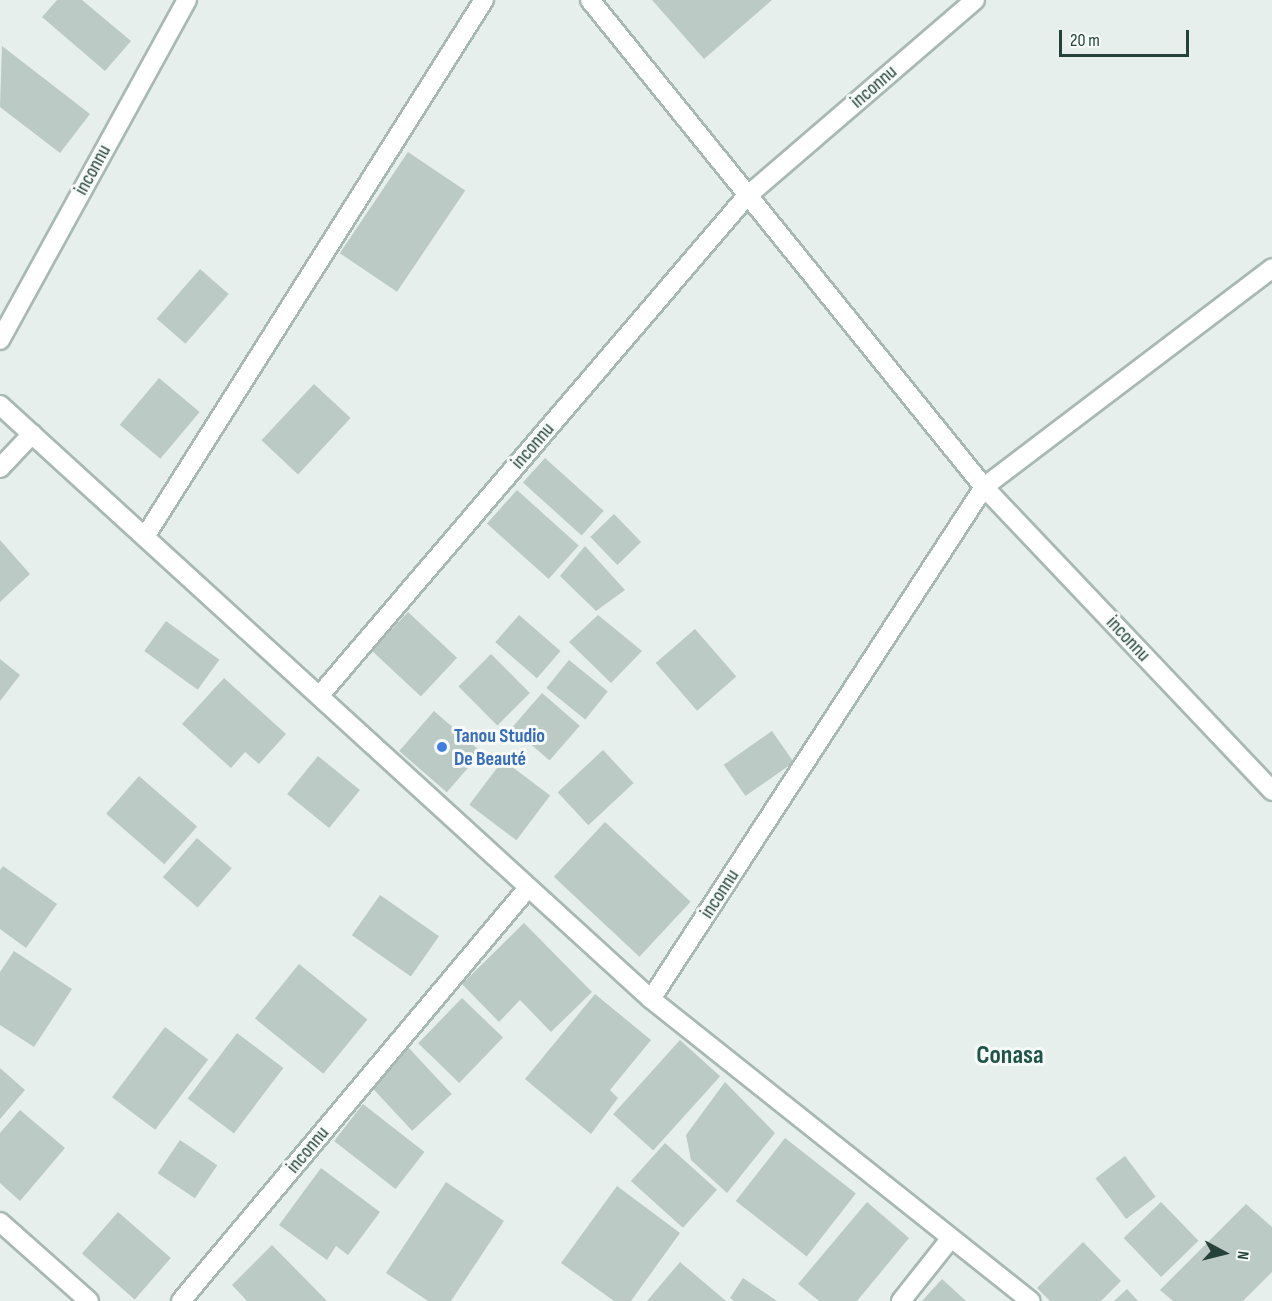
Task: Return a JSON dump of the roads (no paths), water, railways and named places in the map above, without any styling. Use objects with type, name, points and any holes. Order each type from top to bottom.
[{"type":"street","name":"inconnu","points":[[0,340],[187,0]]},
{"type":"street","points":[[146,535],[484,0]]},
{"type":"street","name":"inconnu","points":[[590,0],[746,197],[984,487],[1272,791]]},
{"type":"street","name":"inconnu","points":[[320,695],[746,197],[975,0]]},
{"type":"street","name":"inconnu","points":[[651,999],[984,487],[1272,268]]},
{"type":"street","points":[[0,405],[146,535],[527,889],[651,999],[1030,1301]]},
{"type":"street","points":[[0,468],[32,434]]},
{"type":"street","name":"inconnu","points":[[181,1301],[527,889]]},
{"type":"street","points":[[0,1222],[89,1301]]},
{"type":"street","points":[[900,1301],[951,1238]]},
{"type":"place","name":"Tanou Studio De Beauté","points":[[442,747]]},
{"type":"district","name":"Conasa","points":[[1010,1056]]}]
